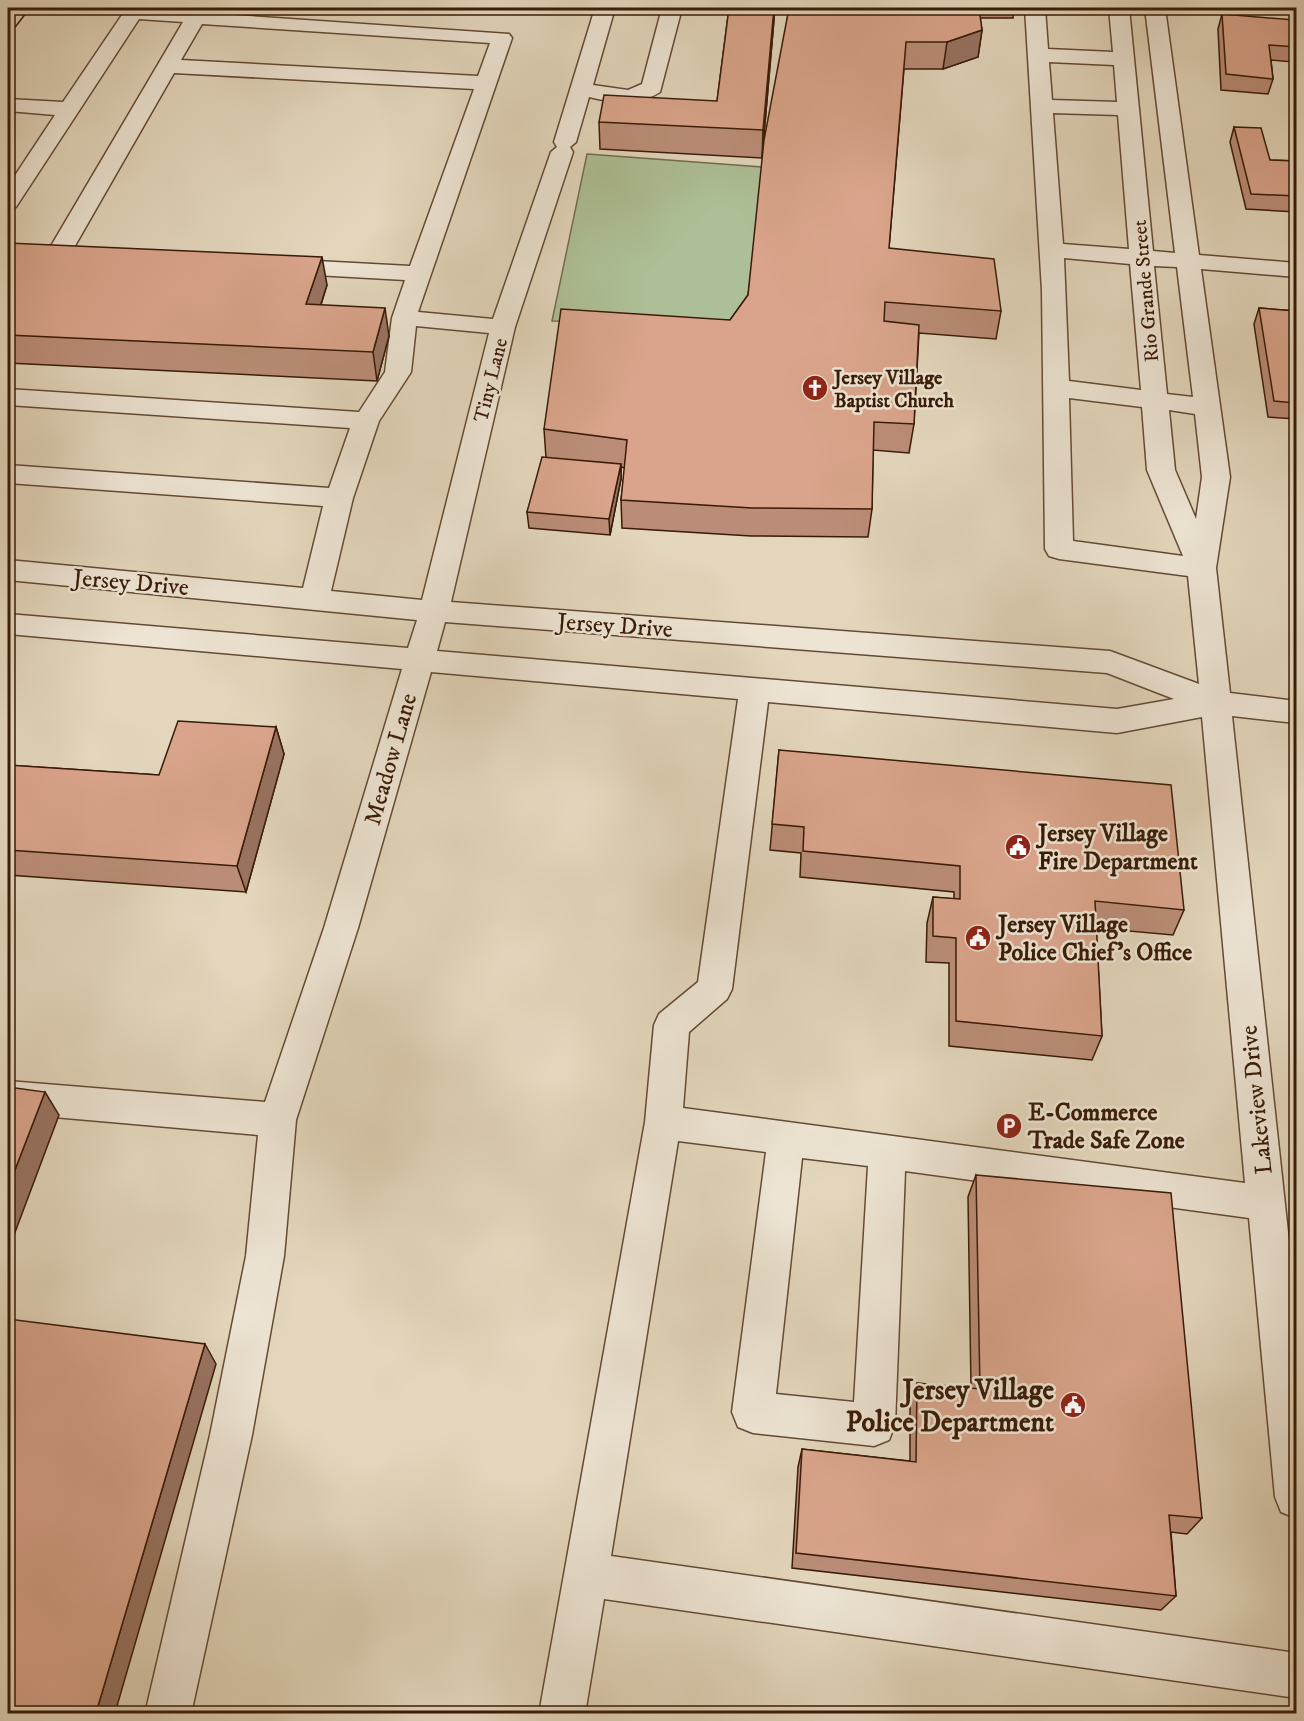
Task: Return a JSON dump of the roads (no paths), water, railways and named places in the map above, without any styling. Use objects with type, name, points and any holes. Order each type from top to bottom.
[{"type":"highway","points":[[8,22],[18,8]]},
{"type":"street","name":"Tiny Lane","points":[[434,611],[503,327],[583,89],[605,8]]},
{"type":"street","points":[[583,89],[606,95],[634,97],[652,87],[672,8]]},
{"type":"street","points":[[1035,8],[1051,250],[1059,549],[1202,568]]},
{"type":"street","name":"Rio Grande Street","points":[[1119,8],[1161,470],[1202,568]]},
{"type":"street","name":"Rio Grande Street","points":[[1155,8],[1190,261],[1216,477],[1202,568],[1215,703]]},
{"type":"street","points":[[8,202],[134,13],[502,38],[404,318],[398,372],[366,421],[339,498],[315,598]]},
{"type":"street","points":[[84,252],[49,250],[196,17]]},
{"type":"street","points":[[1037,55],[1124,59]]},
{"type":"street","points":[[167,66],[486,82]]},
{"type":"street","points":[[8,105],[69,109]]},
{"type":"street","points":[[1040,106],[1128,109]]},
{"type":"street","points":[[1051,250],[1296,270]]},
{"type":"street","points":[[262,265],[419,274]]},
{"type":"street","points":[[404,318],[503,327]]},
{"type":"street","points":[[1056,388],[1207,407]]},
{"type":"street","points":[[8,396],[366,421]]},
{"type":"street","points":[[8,474],[339,498]]},
{"type":"street","name":"Jersey Drive","points":[[8,570],[434,611],[1110,662],[1215,703],[1296,712]]},
{"type":"street","name":"Meadow Lane","points":[[168,1713],[231,1435],[265,1256],[278,1120],[347,907],[434,611]]},
{"type":"street","name":"Jersey Drive","points":[[8,624],[1117,721],[1215,703]]},
{"type":"street","points":[[562,1713],[663,1122],[672,1025],[715,989],[754,690]]},
{"type":"street","name":"Lakeview Drive","points":[[1215,703],[1296,1497]]},
{"type":"street","points":[[8,1096],[278,1120]]},
{"type":"street","points":[[663,1122],[1266,1203]]},
{"type":"street","points":[[786,1138],[753,1412],[874,1425],[887,1153]]},
{"type":"street","points":[[585,1574],[1296,1676]]},
{"type":"place","name":"Jersey Village Baptist Church","points":[[815,388]]},
{"type":"place","name":"Jersey Village Fire Department","points":[[1018,847]]},
{"type":"place","name":"Jersey Village Police Chief's Office","points":[[978,938]]},
{"type":"place","name":"E-Commerce Trade Safe Zone","points":[[1009,1126]]},
{"type":"place","name":"Jersey Village Police Department","points":[[1073,1405]]}]
